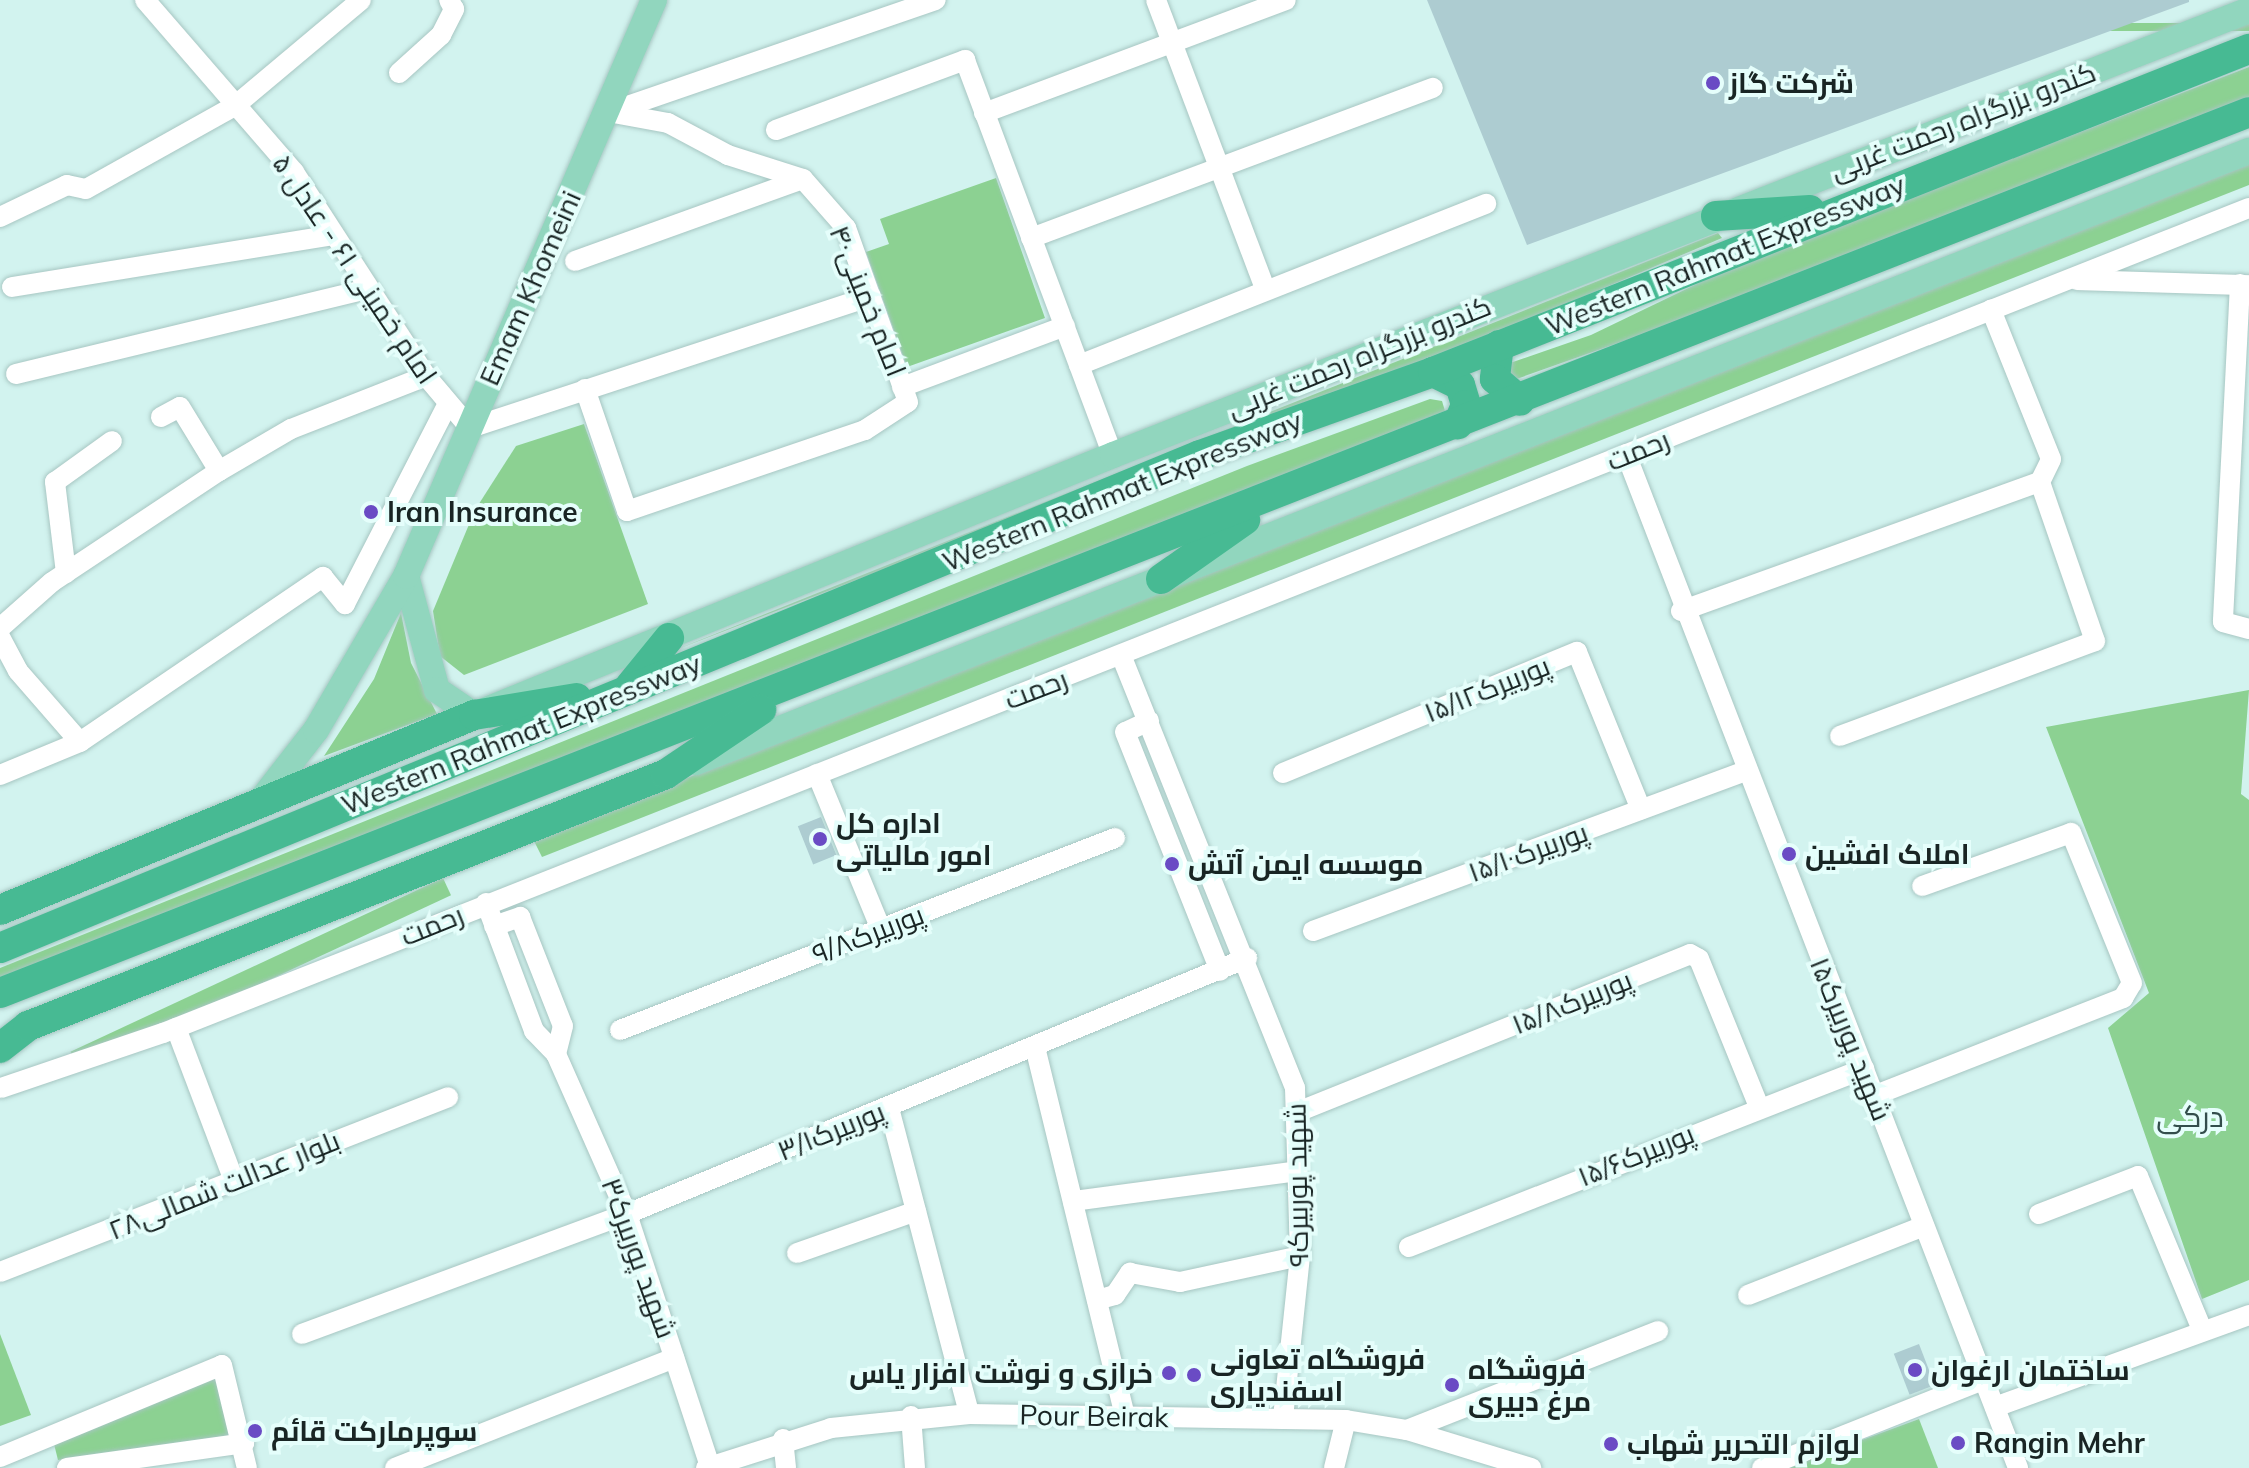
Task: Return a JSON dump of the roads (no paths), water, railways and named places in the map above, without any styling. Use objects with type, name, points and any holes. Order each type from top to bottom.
[{"type":"highway","name":"Western Rahmat Expressway","points":[[0,948],[1200,455],[1433,372],[1836,209],[2249,49]]},
{"type":"highway","name":"Western Rahmat Expressway","points":[[0,993],[1520,401],[2249,112]]},
{"type":"highway","points":[[1716,216],[1836,209]]},
{"type":"highway","points":[[1499,345],[1495,379],[1520,401]]},
{"type":"highway","points":[[1433,372],[1460,385],[1466,405],[1458,424]]},
{"type":"highway","points":[[1161,579],[1284,493]]},
{"type":"highway","points":[[0,910],[263,798],[474,715],[627,690],[669,638]]},
{"type":"highway","points":[[0,1048],[28,1026],[666,774],[806,680]]},
{"type":"main road","name":"Emam Khomeini","points":[[263,798],[316,730],[406,576],[654,0]]},
{"type":"main road","name":"کندرو بزرگراه رحمت غربی","points":[[474,715],[1113,455],[1716,216],[2249,10]]},
{"type":"main road","points":[[666,774],[2249,151]]},
{"type":"main road","points":[[406,576],[437,690],[474,715]]},
{"type":"street","name":"امام خمینی ۶۱ - عادل ۵","points":[[145,0],[294,172],[426,376],[470,428]]},
{"type":"street","points":[[0,217],[67,185],[86,189],[236,105],[361,0]]},
{"type":"street","points":[[399,73],[441,35],[454,9],[449,0]]},
{"type":"street","points":[[608,112],[827,41],[936,0]]},
{"type":"street","points":[[1156,0],[1265,288]]},
{"type":"street","points":[[984,113],[1286,0]]},
{"type":"street","points":[[776,130],[965,60],[1113,455]]},
{"type":"street","points":[[1031,238],[1433,88]]},
{"type":"street","points":[[608,112],[668,123],[728,155],[803,179]]},
{"type":"street","points":[[575,261],[803,179]]},
{"type":"street","name":"امام خمینی۴۰","points":[[803,179],[846,228],[905,395]]},
{"type":"street","points":[[1079,365],[1265,288],[1486,204]]},
{"type":"street","name":"رحمت","points":[[1,1088],[176,1028],[2249,208]]},
{"type":"street","points":[[12,287],[333,235]]},
{"type":"street","points":[[2067,280],[2244,284],[2242,462],[2226,626],[2249,629]]},
{"type":"street","points":[[16,374],[367,289]]},
{"type":"street","points":[[470,428],[871,296]]},
{"type":"street","points":[[1681,611],[2040,482],[2051,459],[1991,310]]},
{"type":"street","points":[[585,389],[627,511],[865,430],[905,395],[1065,326]]},
{"type":"street","points":[[0,628],[66,573],[219,471],[291,429],[426,376]]},
{"type":"street","points":[[0,775],[80,742],[323,577],[345,604],[448,404]]},
{"type":"street","points":[[161,417],[180,407],[219,471]]},
{"type":"street","points":[[66,573],[55,482],[112,441]]},
{"type":"street","name":"شهید پوربیرک۱۵","points":[[1626,454],[1681,611],[1743,772],[1864,1069],[2018,1468]]},
{"type":"street","points":[[1840,736],[2098,636],[2040,482]]},
{"type":"street","points":[[0,637],[9,675],[80,742]]},
{"type":"street","name":"پوربیرک۱۵/۱۲","points":[[1283,773],[1577,652],[1641,810]]},
{"type":"street","name":"شهید پوربیرک۹","points":[[1121,655],[1247,958],[1295,1088],[1300,1256],[1283,1419]]},
{"type":"street","points":[[1149,721],[1125,732],[1220,971]]},
{"type":"street","name":"پوربیرک۱۵/۱۰","points":[[1313,931],[1743,772]]},
{"type":"street","points":[[817,774],[881,929]]},
{"type":"street","points":[[1873,1096],[2130,990],[2071,833],[1922,886]]},
{"type":"street","name":"پوربیرک۹/۸","points":[[620,1030],[1115,838]]},
{"type":"street","points":[[486,903],[534,1031],[556,1054]]},
{"type":"street","points":[[494,926],[520,917],[563,1026],[556,1054]]},
{"type":"street","name":"پوربیرک۱۵/۸","points":[[1295,1113],[1690,954],[1699,959],[1759,1107]]},
{"type":"street","name":"پوربیرک۳/۱","points":[[302,1334],[627,1214],[1036,1051],[1247,958]]},
{"type":"street","points":[[176,1028],[234,1181]]},
{"type":"street","points":[[1036,1051],[1125,1416]]},
{"type":"street","name":"شهید پوربیرک۳","points":[[556,1054],[627,1214],[708,1467]]},
{"type":"street","name":"پوربیرک۱۵/۶","points":[[1409,1247],[1759,1107],[1864,1069]]},
{"type":"street","name":"بلوار عدالت شمالی۲۸","points":[[0,1272],[448,1097]]},
{"type":"street","points":[[889,1108],[969,1414]]},
{"type":"street","points":[[1073,1201],[1297,1171]]},
{"type":"street","points":[[2039,1214],[2138,1176],[2202,1330]]},
{"type":"street","points":[[797,1253],[916,1211]]},
{"type":"street","points":[[1748,1295],[1924,1226]]},
{"type":"street","points":[[1097,1300],[1115,1295],[1130,1273],[1180,1282],[1300,1256]]},
{"type":"street","points":[[1995,1407],[2249,1315]]},
{"type":"street","points":[[1407,1430],[1658,1331]]},
{"type":"street","points":[[395,1468],[674,1358]]},
{"type":"street","points":[[0,1457],[222,1365],[244,1443],[247,1468]]},
{"type":"street","points":[[1762,1468],[1983,1380]]},
{"type":"street","name":"Pour Beirak","points":[[708,1467],[783,1439],[911,1416],[969,1414],[1346,1420],[1407,1430],[1531,1468]]},
{"type":"street","points":[[911,1416],[915,1468]]},
{"type":"street","points":[[1334,1468],[1346,1420]]},
{"type":"street","points":[[783,1439],[786,1468]]},
{"type":"street","points":[[67,1468],[244,1443]]},
{"type":"place","name":"شرکت گاز","points":[[1713,83]]},
{"type":"place","name":"Iran Insurance","points":[[371,512]]},
{"type":"place","name":"اداره کل امور مالیاتی","points":[[820,839]]},
{"type":"place","name":"املاک افشین","points":[[1789,854]]},
{"type":"place","name":"موسسه ایمن آتش","points":[[1172,864]]},
{"type":"place","name":"ساختمان ارغوان","points":[[1915,1370]]},
{"type":"place","name":"خرازی و نوشت افزار یاس","points":[[1169,1373]]},
{"type":"place","name":"فروشگاه تعاونی اسفندیاری","points":[[1194,1375]]},
{"type":"place","name":"فروشگاه مرغ دبیری","points":[[1452,1385]]},
{"type":"place","name":"سوپرمارکت قائم","points":[[255,1431]]},
{"type":"place","name":"Rangin Mehr","points":[[1958,1443]]},
{"type":"place","name":"لوازم التحریر شهاب","points":[[1611,1444]]},
{"type":"district","name":"درکی","points":[[2190,1116]]}]
